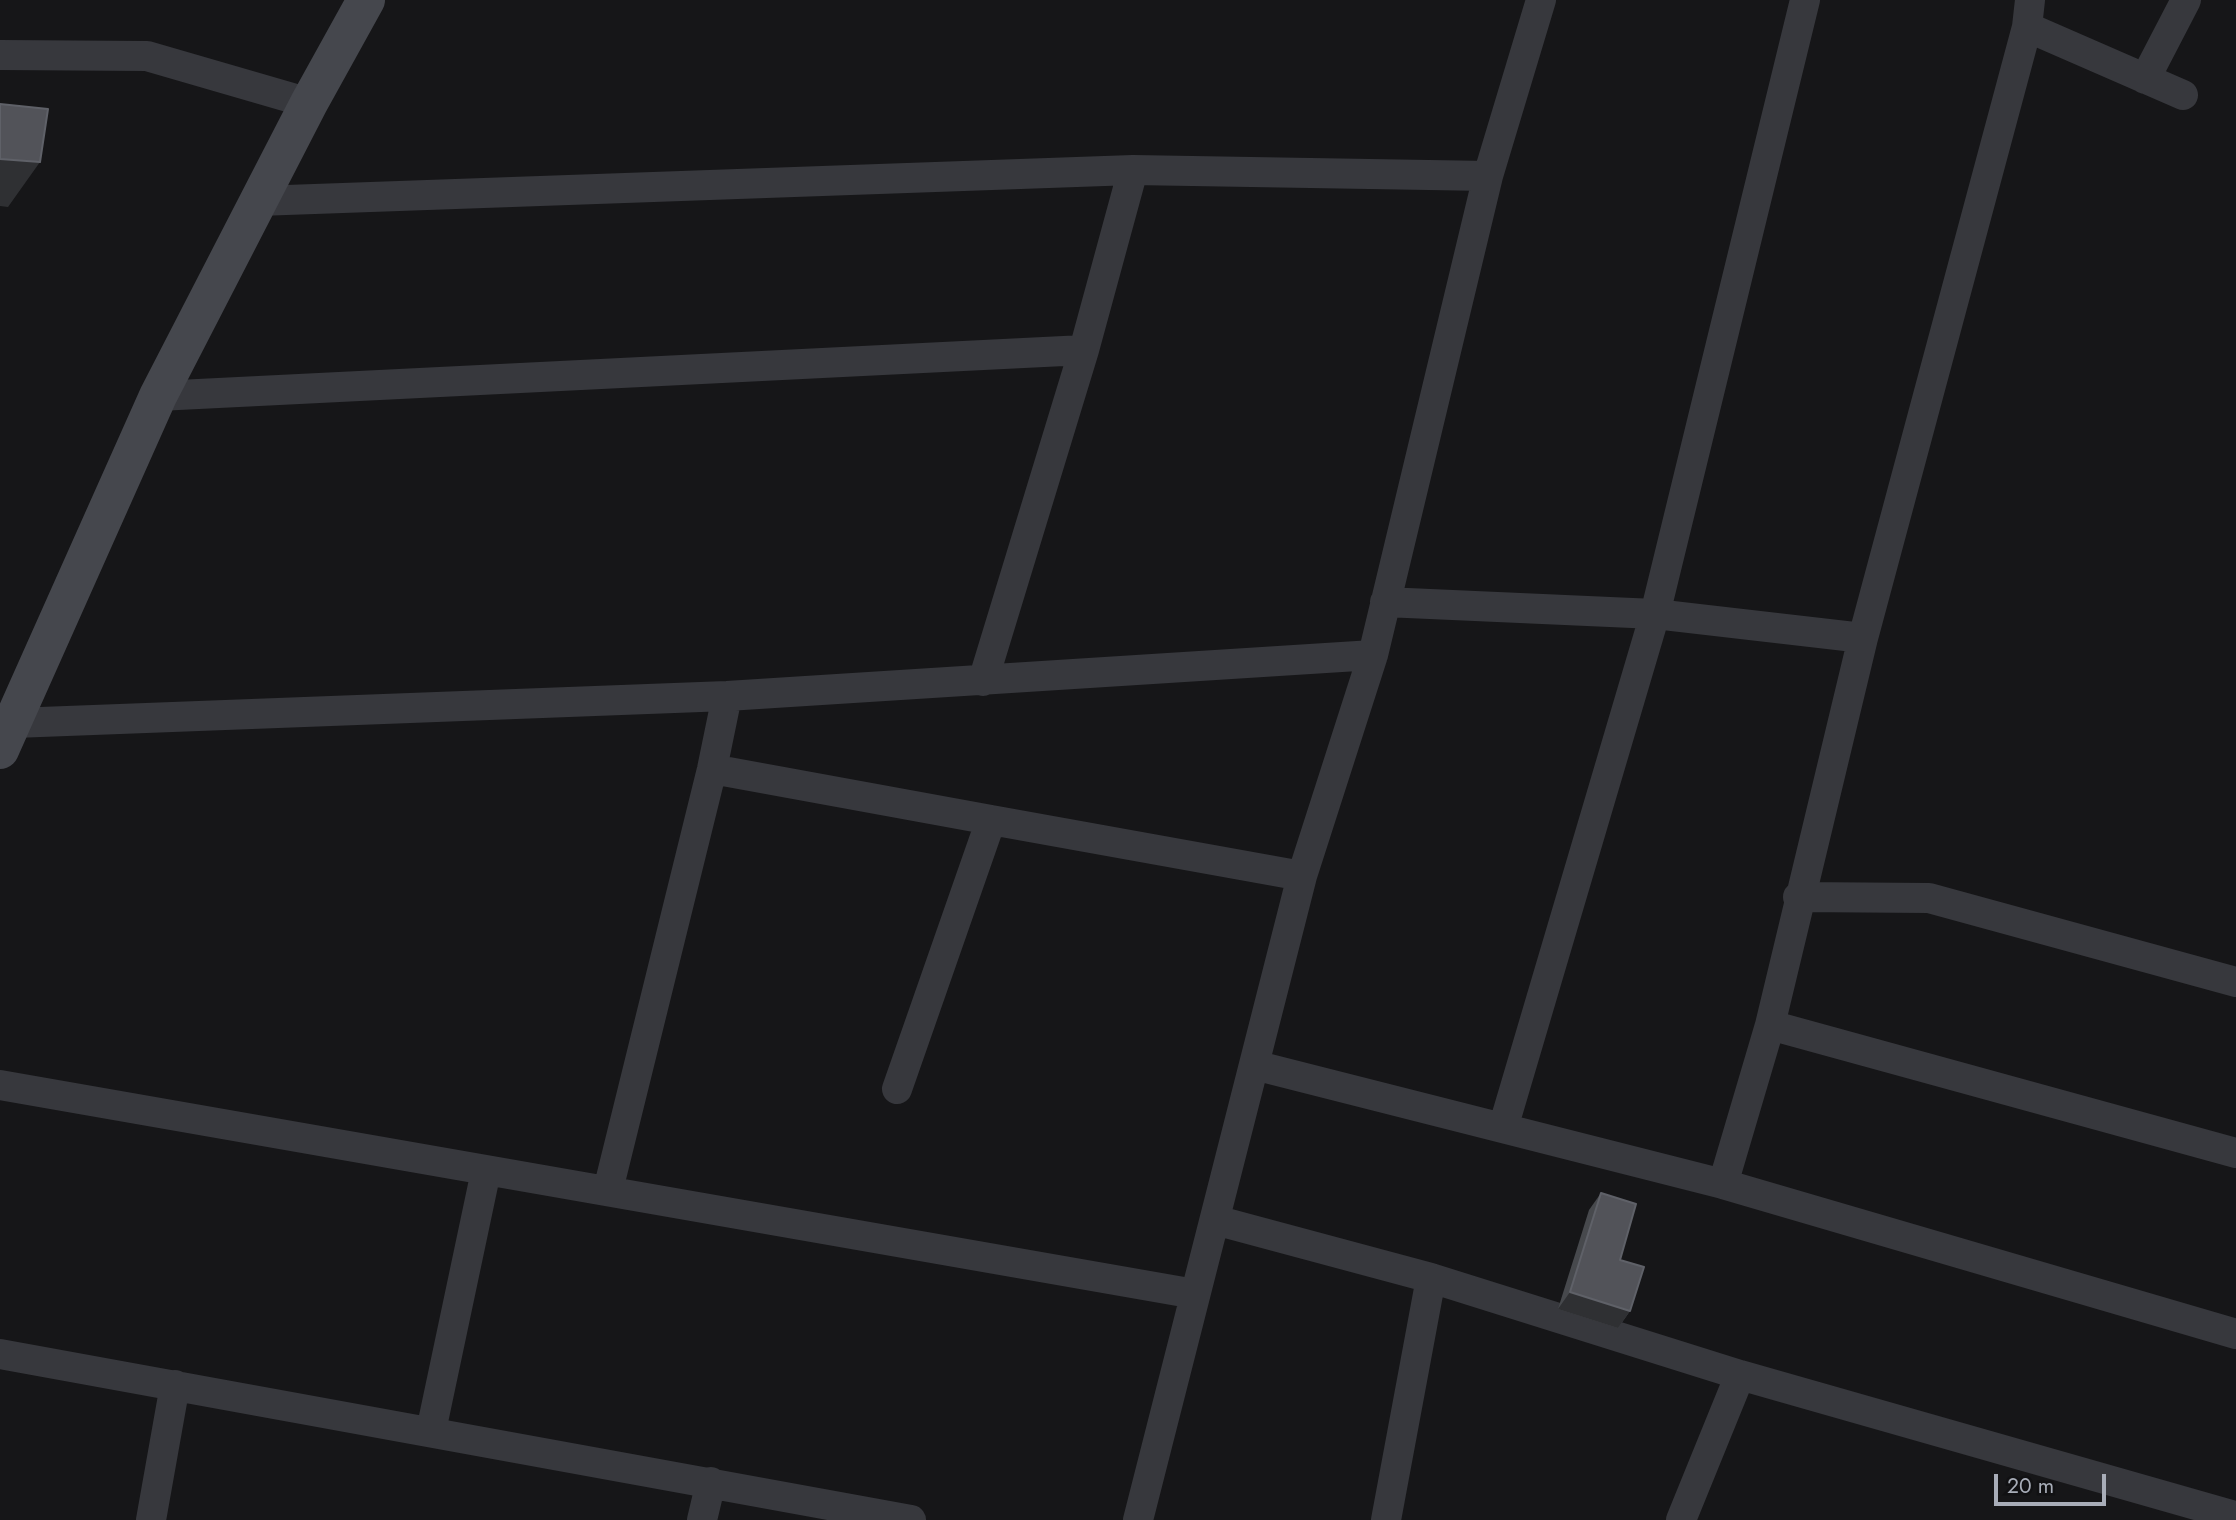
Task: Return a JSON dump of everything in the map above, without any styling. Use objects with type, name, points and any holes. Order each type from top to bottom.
[{"type":"main road","points":[[7,737],[158,396],[309,103],[366,0]]},
{"type":"street","points":[[1138,1520],[1302,876],[1373,655],[1488,176],[1541,0]]},
{"type":"street","points":[[1503,1128],[1655,614],[1805,0]]},
{"type":"street","points":[[2145,79],[2186,0]]},
{"type":"street","points":[[1723,1184],[1770,1025],[1798,897],[1863,638],[2028,14],[2145,79],[2183,95]]},
{"type":"street","points":[[0,55],[147,56],[309,103]]},
{"type":"street","points":[[258,201],[1133,170],[1488,176]]},
{"type":"street","points":[[984,681],[1084,350],[1133,170]]},
{"type":"street","points":[[158,396],[1084,350]]},
{"type":"street","points":[[1385,602],[1655,614],[1863,638]]},
{"type":"street","points":[[7,737],[984,681],[1373,655]]},
{"type":"street","points":[[608,1190],[712,769],[727,696]]},
{"type":"street","points":[[712,769],[1302,876]]},
{"type":"street","points":[[897,1089],[990,820]]},
{"type":"street","points":[[1798,897],[1929,898],[2236,982]]},
{"type":"street","points":[[1770,1025],[2236,1153]]},
{"type":"street","points":[[1254,1065],[1723,1184],[2236,1334]]},
{"type":"street","points":[[0,1085],[1195,1294]]},
{"type":"street","points":[[431,1431],[486,1171]]},
{"type":"street","points":[[1215,1220],[1431,1278],[1740,1375],[2231,1515]]},
{"type":"street","points":[[1386,1520],[1431,1278]]},
{"type":"street","points":[[0,1354],[911,1520]]},
{"type":"street","points":[[1681,1520],[1740,1375]]},
{"type":"street","points":[[151,1520],[175,1384]]},
{"type":"street","points":[[702,1520],[711,1482]]},
{"type":"building","points":[[0,104],[48,109],[40,162],[0,159]]},
{"type":"building","points":[[1601,1193],[1636,1204],[1620,1260],[1644,1267],[1630,1311],[1570,1292]]}]
